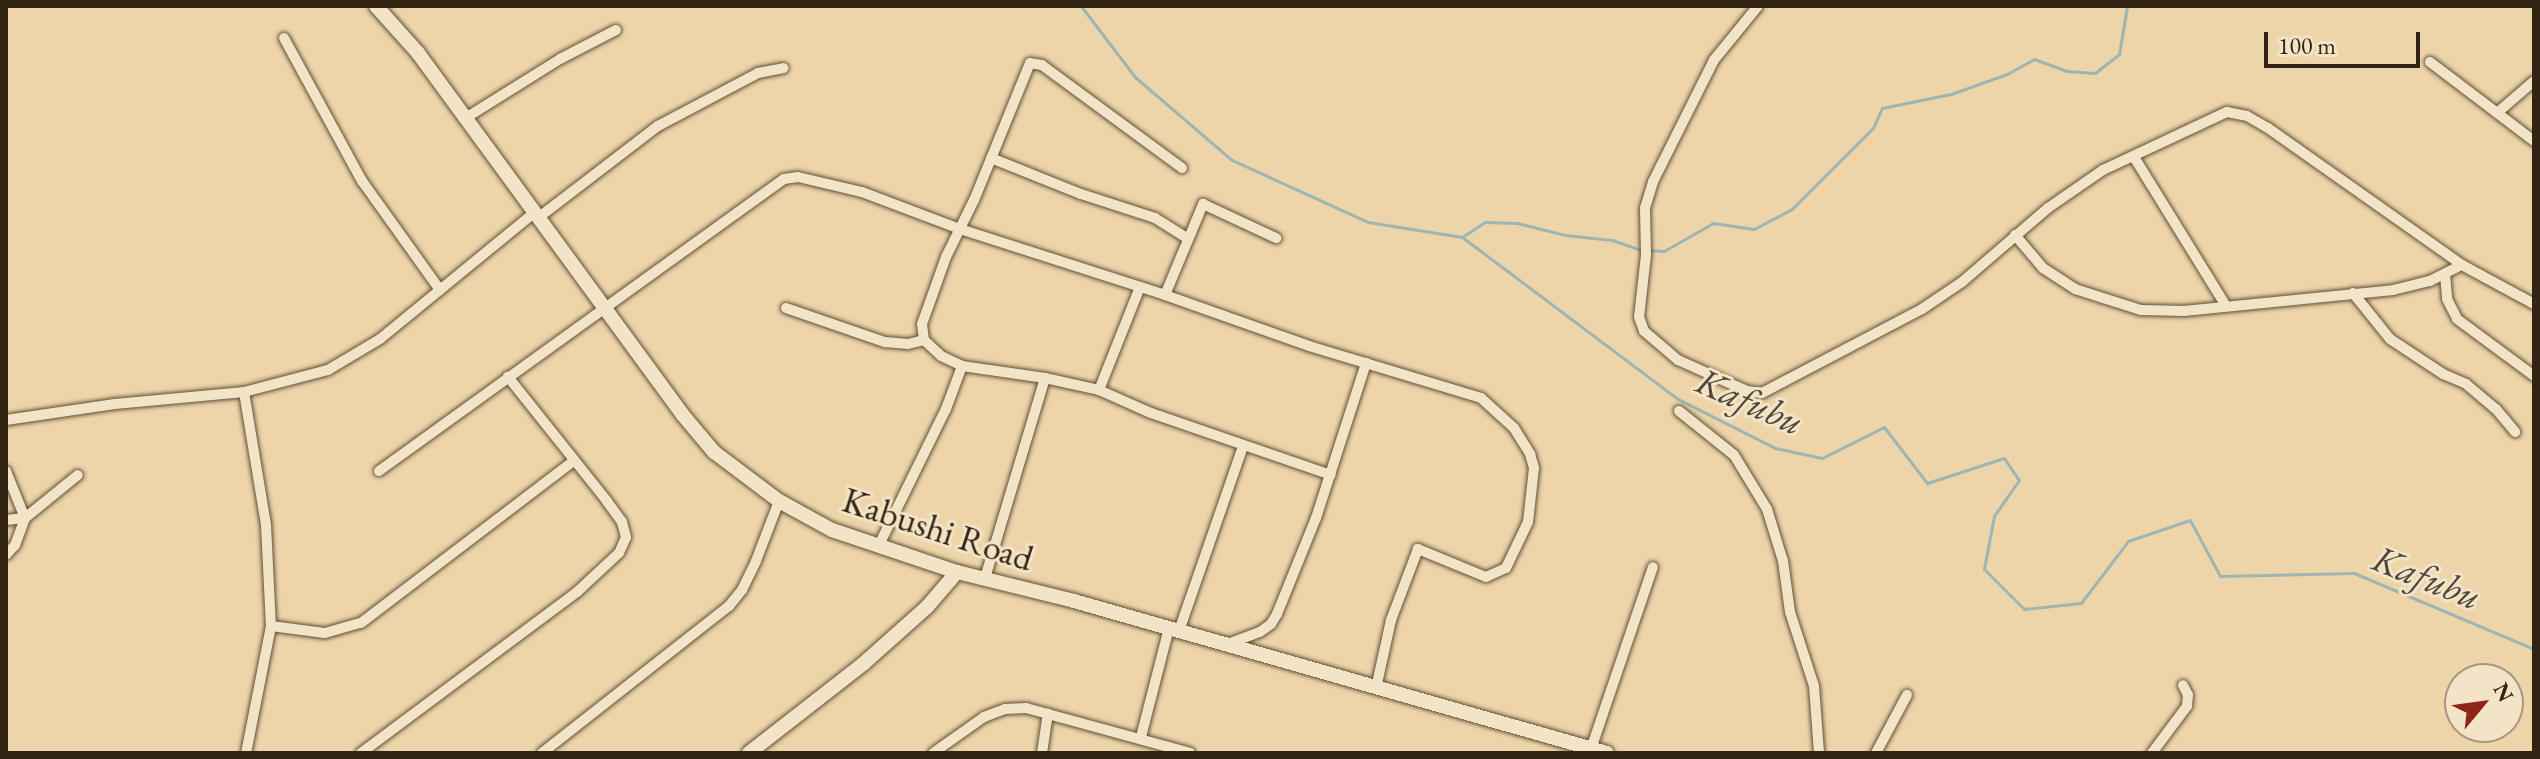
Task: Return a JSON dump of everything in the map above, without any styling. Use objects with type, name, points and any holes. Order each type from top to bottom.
[{"type":"main road","name":"Kabushi Road","points":[[376,6],[418,53],[682,414],[714,452],[779,501],[832,530],[957,572],[1607,753]]},
{"type":"main road","points":[[749,753],[863,664],[927,607],[957,572]]},
{"type":"street","points":[[1758,6],[1714,60],[1675,133],[1645,208],[1646,249],[1639,317],[1644,331],[1678,360],[1755,394],[1922,309],[1962,282],[2015,235],[2112,164],[2134,157],[2219,114],[2238,113],[2268,128],[2462,265],[2534,304]]},
{"type":"street","points":[[464,119],[560,59],[616,30]]},
{"type":"street","points":[[284,38],[362,181],[440,290]]},
{"type":"street","points":[[1182,168],[1035,62],[1025,69],[922,324],[924,340],[941,356],[962,366],[1045,378],[1099,390],[1243,446],[1331,475]]},
{"type":"street","points":[[2430,62],[2534,141]]},
{"type":"street","points":[[6,420],[115,404],[244,392],[338,365],[380,339],[536,216],[658,126],[758,73],[784,68]]},
{"type":"street","points":[[2497,113],[2534,81]]},
{"type":"street","points":[[2134,157],[2226,306]]},
{"type":"street","points":[[991,158],[1155,218],[1187,238]]},
{"type":"street","points":[[379,471],[784,179],[798,177],[862,192],[960,229],[1481,398],[1514,428],[1530,454],[1534,468],[1528,522],[1521,543],[1506,568],[1497,575],[1486,577],[1418,549],[1391,620],[1376,688]]},
{"type":"street","points":[[1165,295],[1203,204],[1276,238]]},
{"type":"street","points":[[2015,235],[2043,268],[2091,297],[2152,311],[2404,288],[2462,265]]},
{"type":"street","points":[[2445,274],[2447,299],[2457,319],[2534,376]]},
{"type":"street","points":[[1099,390],[1140,287]]},
{"type":"street","points":[[2353,293],[2390,339],[2443,374],[2466,384],[2496,409],[2515,432]]},
{"type":"street","points":[[786,308],[885,342],[908,344],[924,340]]},
{"type":"street","points":[[1227,645],[1271,624],[1331,475],[1366,363]]},
{"type":"street","points":[[878,547],[946,409],[962,366]]},
{"type":"street","points":[[361,753],[577,592],[619,553],[626,537],[622,522],[508,377]]},
{"type":"street","points":[[985,578],[1045,378]]},
{"type":"street","points":[[244,392],[266,525],[271,626],[246,753]]},
{"type":"street","points":[[1679,411],[1734,455],[1767,509],[1783,561],[1790,612],[1814,686],[1819,753]]},
{"type":"street","points":[[1141,737],[1174,630],[1243,446]]},
{"type":"street","points":[[271,626],[325,633],[361,623],[574,461]]},
{"type":"street","points":[[6,471],[25,518]]},
{"type":"street","points":[[6,555],[15,545],[25,518],[78,475]]},
{"type":"street","points":[[542,753],[729,606],[742,590],[756,561],[779,501]]},
{"type":"street","points":[[6,520],[25,518]]},
{"type":"street","points":[[1591,749],[1653,567]]},
{"type":"street","points":[[2152,753],[2187,706],[2188,695],[2183,685]]},
{"type":"street","points":[[1876,753],[1907,695]]},
{"type":"street","points":[[933,753],[984,717],[1005,709],[1026,708],[1141,737],[1190,753]]},
{"type":"street","points":[[1042,753],[1048,713]]},
{"type":"waterway","name":"Kafubu","points":[[1081,6],[1135,77],[1232,160],[1368,222],[1462,237],[1678,399],[1775,448],[1822,458],[1884,427],[1927,483],[2004,458],[2019,480],[1994,516],[1984,569],[2024,609],[2081,603],[2128,541],[2190,520],[2220,576],[2354,573],[2534,649]]},
{"type":"waterway","points":[[1649,250],[1664,251],[1713,223],[1754,229],[1792,209],[1873,128],[1882,108],[1951,94],[2007,74],[2034,59],[2067,71],[2095,73],[2119,54],[2127,6]]},
{"type":"waterway","points":[[1462,237],[1485,222],[1517,223],[1565,235],[1612,240],[1641,250]]}]
